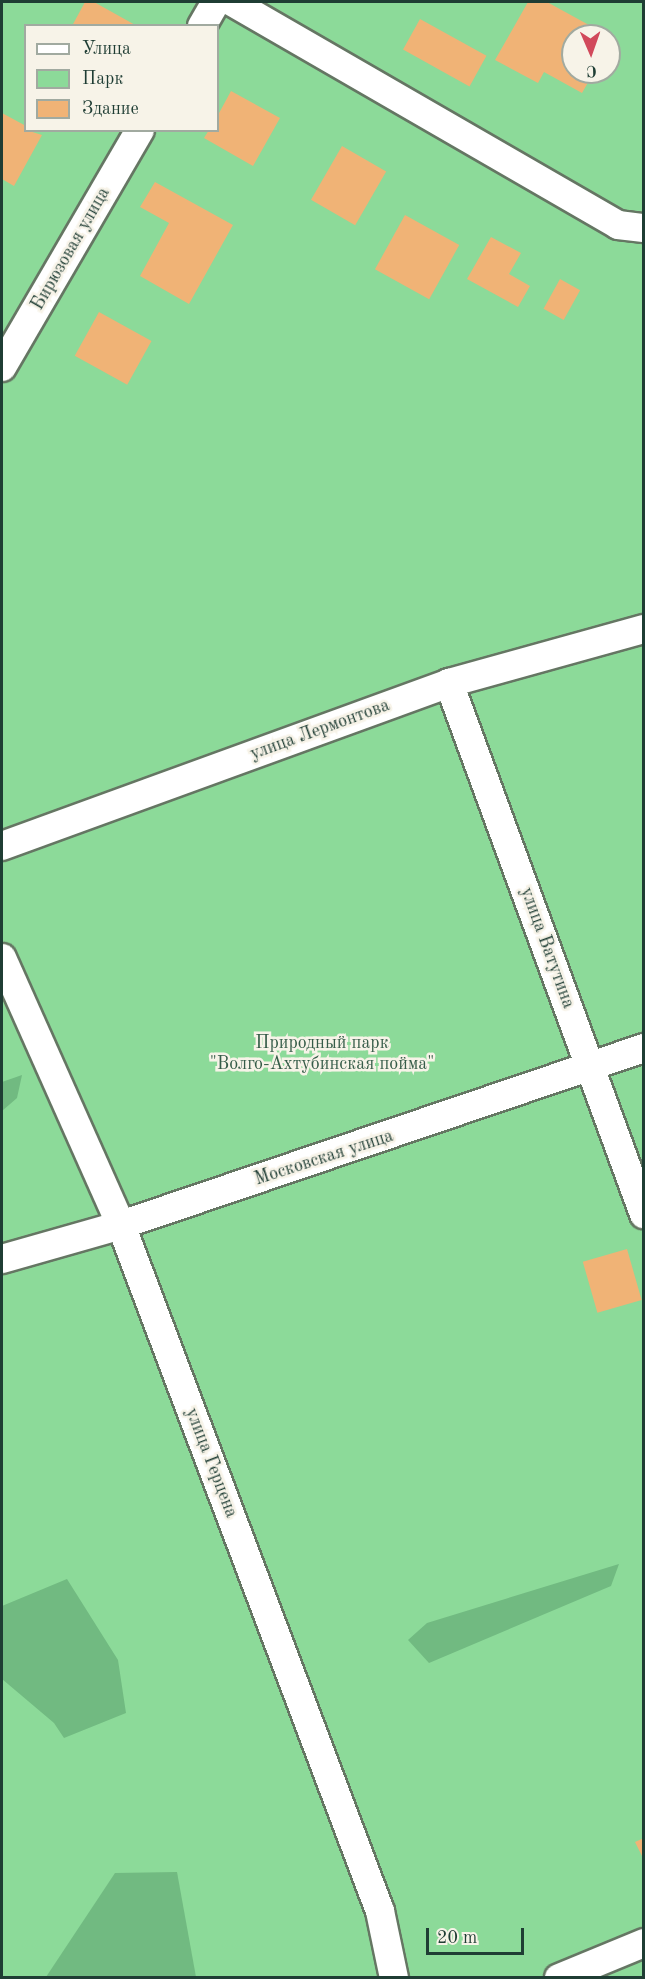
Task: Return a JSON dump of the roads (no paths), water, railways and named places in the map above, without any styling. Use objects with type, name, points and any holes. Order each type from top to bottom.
[{"type":"street","points":[[203,24],[216,2]]},
{"type":"street","points":[[232,2],[618,225],[644,228]]},
{"type":"street","name":"Бирюзовая улица","points":[[2,366],[139,132]]},
{"type":"street","name":"улица Лермонтова","points":[[2,846],[449,683],[644,629]]},
{"type":"street","name":"улица Ватутина","points":[[449,683],[644,1214]]},
{"type":"street","name":"улица Герцена","points":[[2,958],[121,1225],[380,1911],[394,1977]]},
{"type":"street","name":"Московская улица","points":[[2,1259],[121,1225],[592,1069],[644,1048]]},
{"type":"street","points":[[559,1977],[642,1948]]},
{"type":"park label","name":"Природный парк \"Волго-Ахтубинская пойма\"","points":[[322,1054]]}]
